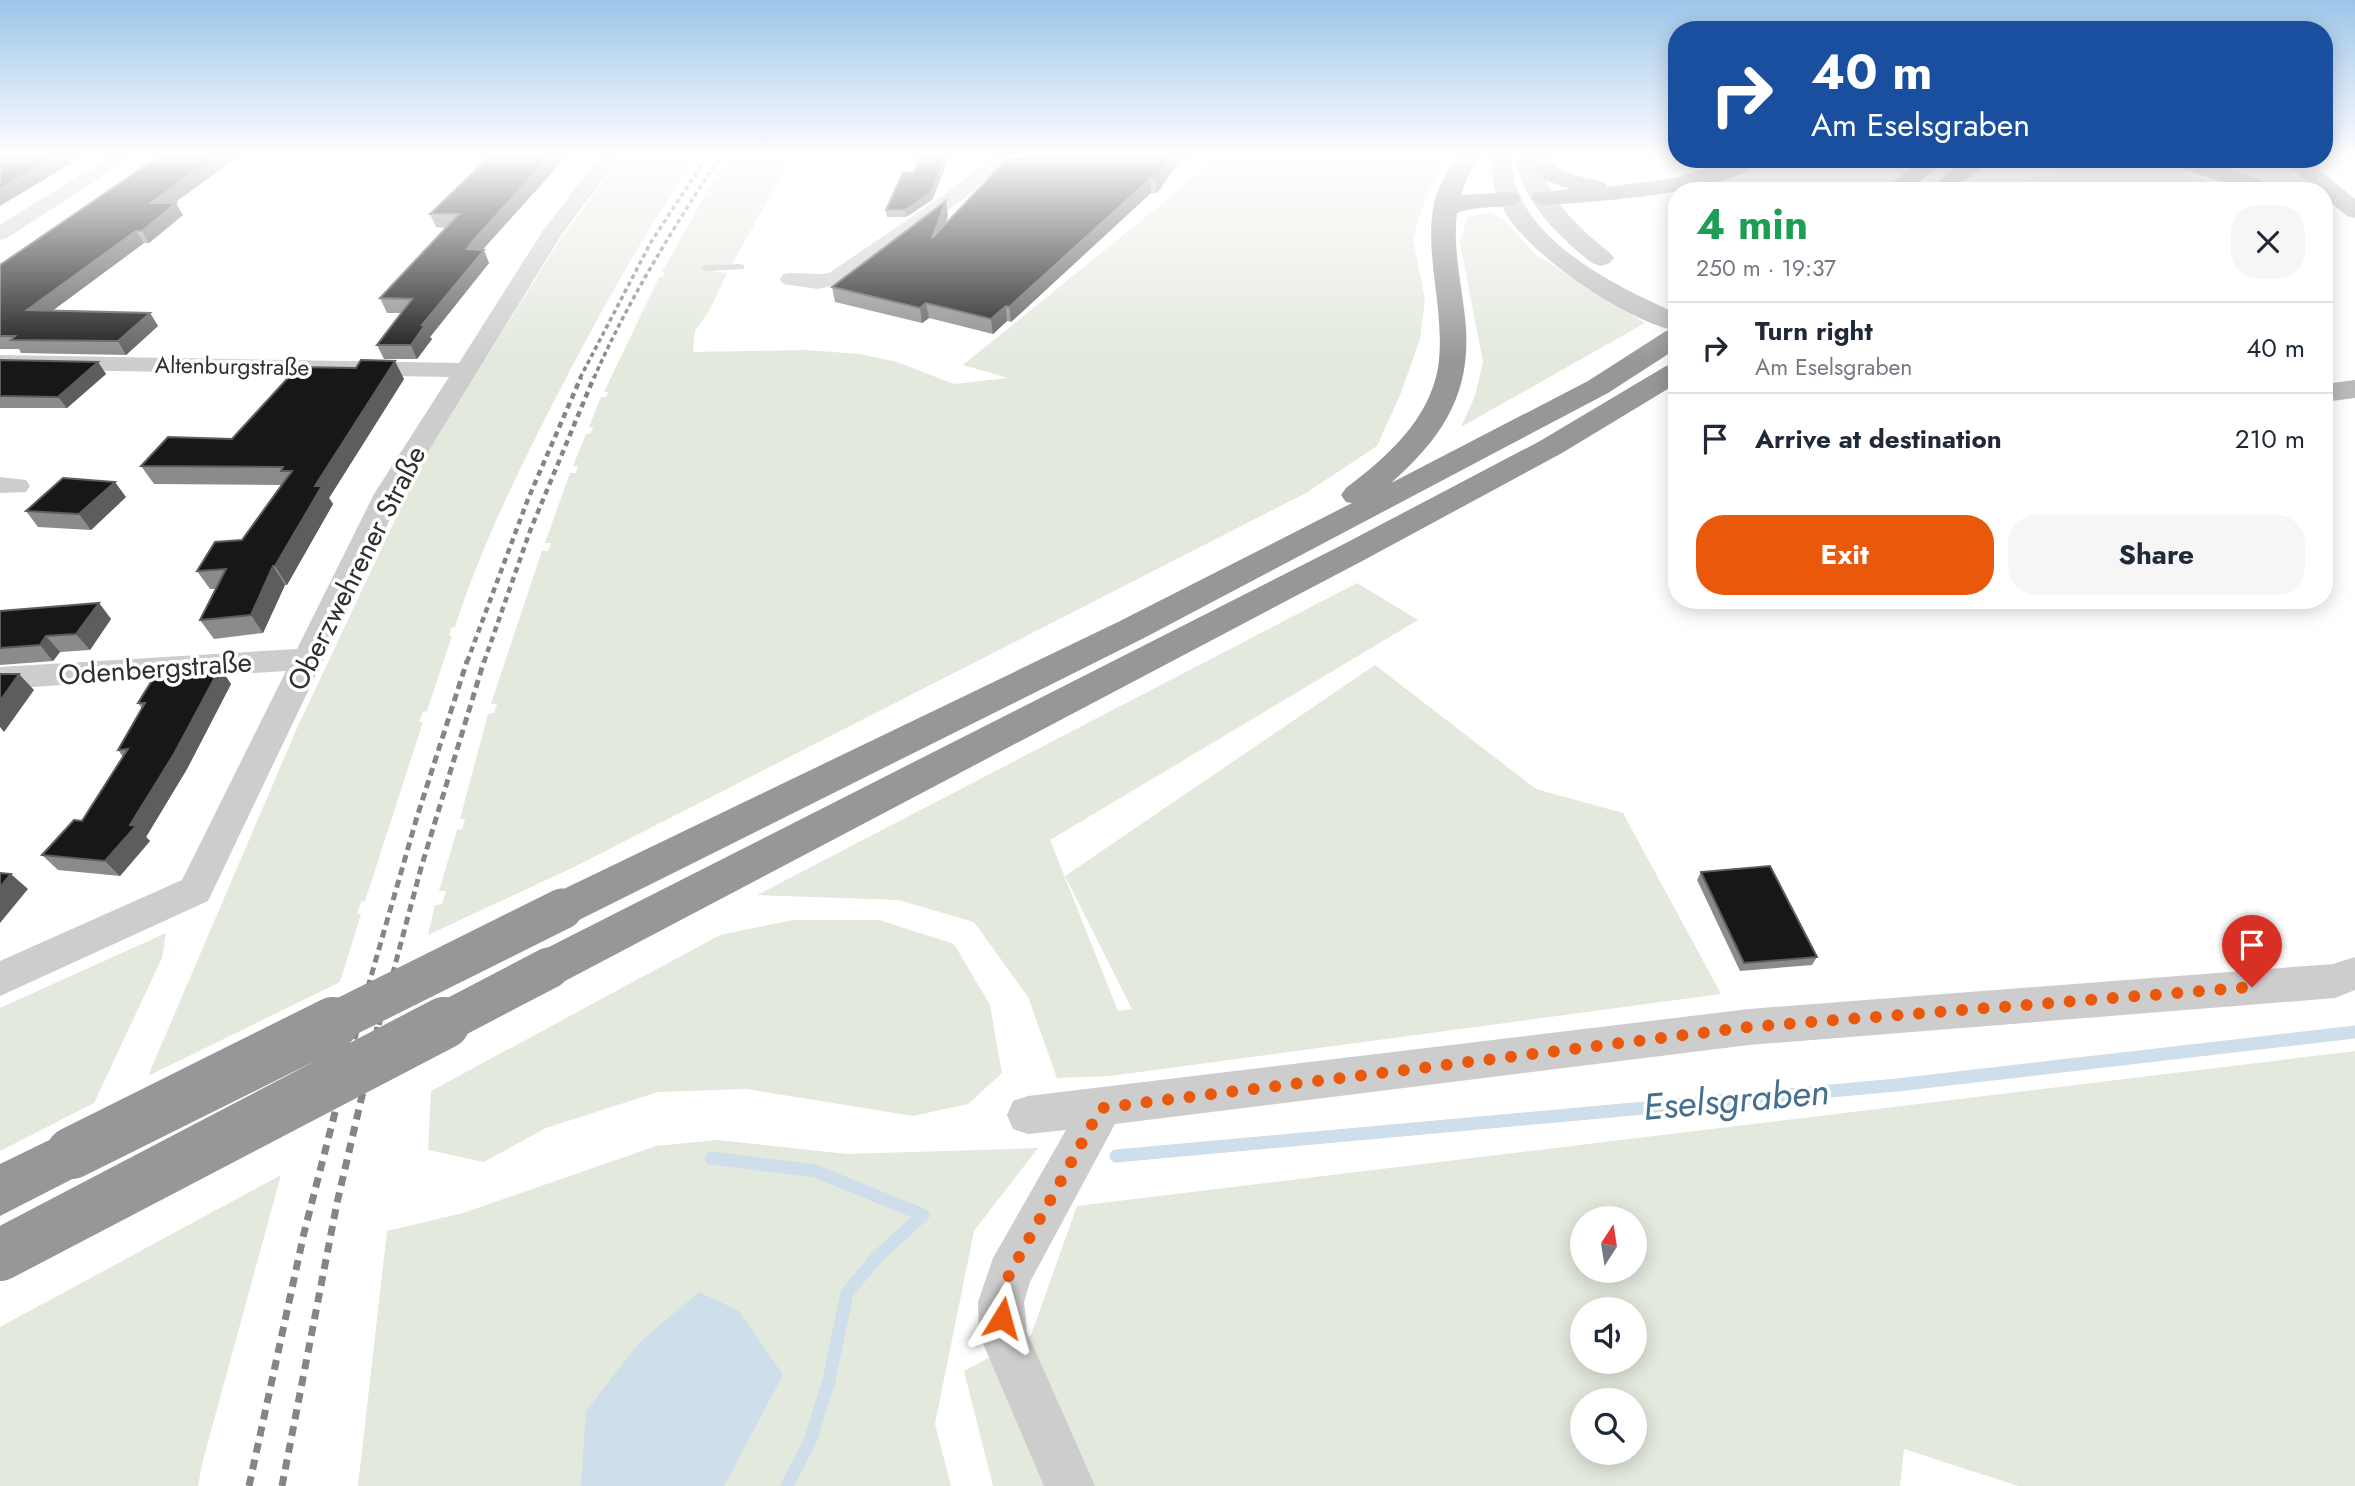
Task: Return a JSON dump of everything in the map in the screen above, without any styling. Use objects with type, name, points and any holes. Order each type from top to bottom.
[{"type":"highway","points":[[1263,560],[1332,514],[1393,466],[1413,445],[1440,404],[1450,376],[1454,349],[1442,240],[1443,224]]},
{"type":"highway","points":[[0,1191],[562,909],[1130,630],[1598,387],[1668,354]]},
{"type":"highway","points":[[0,1255],[1551,447],[1668,355]]},
{"type":"main road","points":[[1527,224],[1575,268],[1668,319]]},
{"type":"main road","points":[[1564,224],[1603,260],[1668,297]]},
{"type":"main road","points":[[2333,368],[2355,365]]},
{"type":"main road","points":[[2333,392],[2355,389]]},
{"type":"street","points":[[0,234],[15,224]]},
{"type":"street","name":"Oberzwehrener Straße","points":[[0,979],[195,890],[388,495],[559,224]]},
{"type":"street","points":[[791,279],[818,282],[836,278],[914,224]]},
{"type":"street","name":"Altenburgstraße","points":[[0,362],[465,370]]},
{"type":"street","name":"Odenbergstraße","points":[[0,678],[309,659]]},
{"type":"street","points":[[1028,1115],[1749,1027],[2335,981],[2355,974]]},
{"type":"street","points":[[1070,1486],[1003,1334],[1001,1302],[1009,1275],[1101,1108]]},
{"type":"lane","points":[[706,268],[740,267]]},
{"type":"shaded area","points":[[572,224],[652,224],[539,430],[487,541],[455,627],[451,628],[449,636],[452,636],[427,711],[423,712],[419,722],[423,722],[365,901],[361,902],[357,914],[361,914],[340,982],[148,1076],[297,728],[427,452]]},
{"type":"shaded area","points":[[689,224],[754,224],[732,264],[708,266],[705,270],[727,273],[709,311],[695,331],[693,352],[806,350],[860,354],[897,362],[954,384],[1008,378],[963,365],[1137,224],[1417,224],[1413,239],[1425,300],[1420,339],[1401,393],[1377,446],[1306,493],[572,868],[428,935],[435,905],[442,904],[446,891],[439,891],[457,830],[462,829],[465,819],[460,819],[488,714],[494,713],[497,704],[491,704],[542,551],[548,551],[551,543],[545,543],[570,473],[576,473],[578,466],[573,466],[586,434],[591,433],[593,427],[589,427],[601,397],[606,397],[608,392],[604,392],[659,277],[663,277],[665,272],[662,272]]},
{"type":"shaded area","points":[[1465,224],[1508,224],[1536,255],[1645,323],[1461,427],[1475,396],[1483,362],[1460,243]]},
{"type":"shaded area","points":[[1357,583],[1418,620],[1050,840],[1118,1011],[1132,1009],[1065,876],[1375,665],[1536,789],[1623,813],[1721,994],[1110,1076],[1057,1078],[1028,997],[974,922],[899,900],[757,895]]},
{"type":"shaded area","points":[[793,920],[879,920],[954,944],[990,1005],[1002,1073],[968,1104],[913,1116],[747,1089],[658,1092],[546,1128],[484,1162],[428,1150],[431,1091],[720,935]]},
{"type":"shaded area","points":[[166,933],[162,958],[94,1103],[0,1151],[0,1008]]},
{"type":"shaded area","points":[[2355,1051],[2355,1486],[2018,1486],[1904,1449],[1900,1486],[993,1486],[964,1371],[1031,1335],[1077,1206]]},
{"type":"shaded area","points":[[717,1140],[847,1154],[1038,1148],[974,1231],[935,1424],[951,1486],[358,1486],[387,1231],[463,1213],[656,1146]]},
{"type":"shaded area","points":[[281,1175],[198,1486],[0,1486],[0,1327]]},
{"type":"water","points":[[699,1292],[739,1311],[783,1375],[724,1486],[581,1486],[586,1411],[640,1342]]},
{"type":"building","points":[[60,224],[150,224],[142,231],[136,231],[27,310],[150,313],[118,341],[11,340],[15,336],[0,336],[0,265]]},
{"type":"building","points":[[449,224],[488,224],[467,249],[484,250],[422,325],[425,325],[411,345],[377,345],[412,299],[380,298]]},
{"type":"building","points":[[915,224],[937,224],[932,238],[945,224],[1100,224],[1009,307],[1006,306],[991,319],[926,303],[920,308],[832,287]]},
{"type":"building","points":[[0,360],[98,362],[58,397],[0,396]]},
{"type":"building","points":[[361,360],[395,361],[315,486],[322,486],[273,566],[251,615],[200,620],[226,569],[197,571],[215,542],[242,540],[292,471],[281,471],[283,467],[141,466],[168,437],[232,439],[298,367],[356,368]]},
{"type":"building","points":[[63,478],[115,482],[79,514],[26,511]]},
{"type":"building","points":[[99,603],[76,634],[46,636],[40,645],[0,648],[0,611]]},
{"type":"building","points":[[220,668],[174,754],[130,825],[136,826],[105,861],[42,855],[74,820],[82,821],[128,749],[118,750],[145,703],[138,703],[156,674]]},
{"type":"building","points":[[0,674],[19,674],[0,701]]},
{"type":"building","points":[[1770,866],[1817,957],[1744,963],[1701,872]]},
{"type":"building","points":[[0,873],[11,874],[0,887]]},
{"type":"waterway","name":"Eselsgraben","points":[[1116,1156],[1897,1085],[2355,1032]]},
{"type":"waterway","name":"Eselsgraben","points":[[711,1158],[815,1171],[923,1215],[877,1257],[847,1293],[829,1380],[810,1441],[787,1486]]},
{"type":"railway","points":[[580,378],[663,224]]},
{"type":"railway","points":[[594,378],[637,292],[677,224]]},
{"type":"railway","points":[[467,662],[528,499],[581,377]]},
{"type":"railway","points":[[484,662],[530,531],[594,377]]},
{"type":"railway","points":[[357,1025],[417,817],[467,661]]},
{"type":"railway","points":[[379,1025],[421,868],[484,661]]},
{"type":"railway","points":[[249,1486],[304,1233],[358,1023]]},
{"type":"railway","points":[[282,1486],[337,1203],[379,1023]]},
{"type":"route","points":[[1002,1318],[1001,1302],[1009,1275],[1101,1108],[1749,1027],[2252,987]]}]
